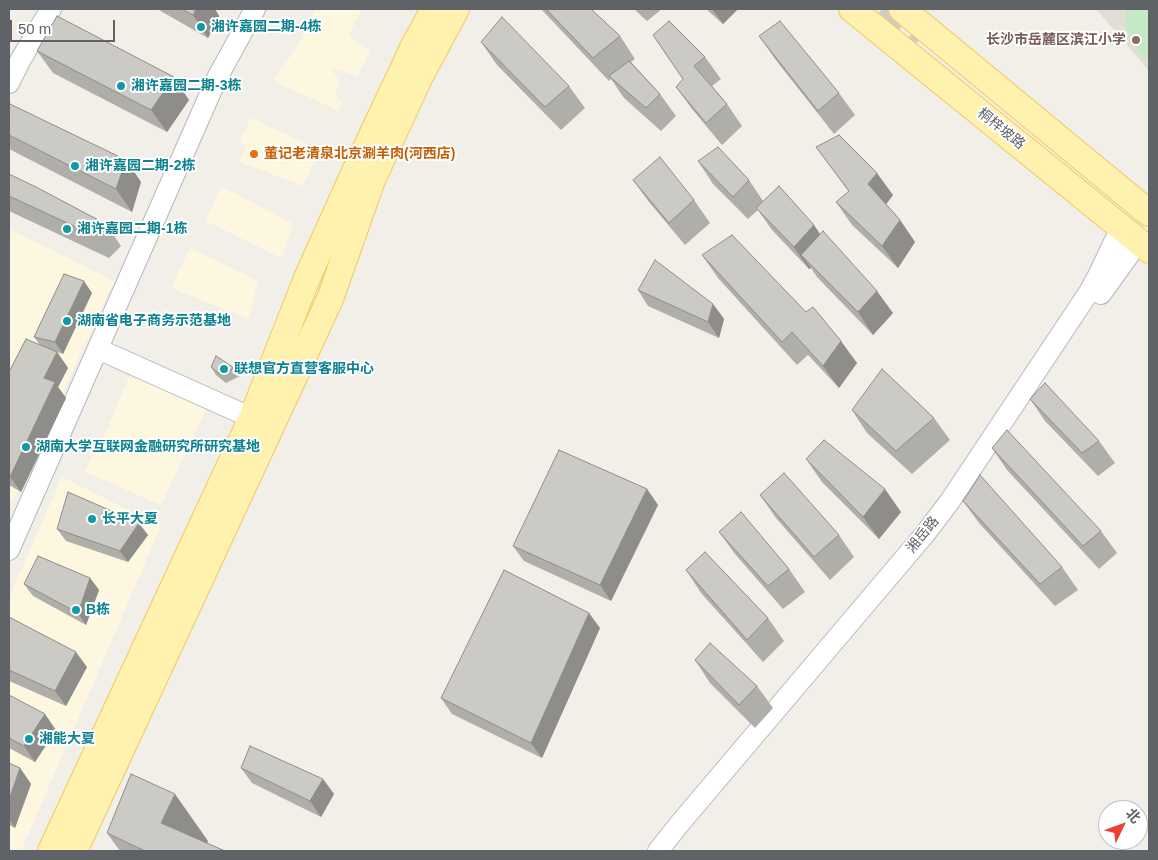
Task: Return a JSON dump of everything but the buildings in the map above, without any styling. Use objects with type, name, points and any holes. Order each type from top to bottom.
[{"type":"main road","points":[[51,851],[252,418],[307,278],[352,178],[413,48],[434,9]]},
{"type":"main road","points":[[74,851],[330,299],[376,171],[420,76],[456,9]]},
{"type":"main road","name":"桐梓坡路","points":[[852,9],[1140,237]]},
{"type":"main road","points":[[902,9],[1146,202]]},
{"type":"main road","name":"湘岳路","points":[[1140,237],[1146,202]]},
{"type":"street","points":[[9,83],[20,59],[51,9]]},
{"type":"street","points":[[9,550],[218,78],[255,9]]},
{"type":"street","name":"湘岳路","points":[[658,851],[687,814],[925,534],[950,501],[1089,292],[1112,244],[1140,237]]},
{"type":"street","name":"湘岳路","points":[[672,851],[919,556],[982,470],[1140,237]]},
{"type":"street","points":[[98,350],[252,418]]},
{"type":"shaded area","points":[[315,9],[362,9],[348,36],[370,51],[357,76],[330,67],[340,82],[334,96],[343,101],[339,111],[273,81],[297,47]]},
{"type":"shaded area","name":"长沙市岳麓区滨江小学","points":[[1096,9],[1149,9],[1149,71]]},
{"type":"shaded area","points":[[251,118],[319,150],[303,186],[238,161],[247,146],[239,142]]},
{"type":"shaded area","points":[[221,186],[293,224],[282,258],[206,221]]},
{"type":"shaded area","points":[[9,229],[114,281],[13,501],[9,499]]},
{"type":"shaded area","points":[[190,248],[258,281],[249,319],[171,288]]},
{"type":"shaded area","points":[[129,377],[209,403],[161,505],[84,471],[103,439]]},
{"type":"shaded area","points":[[62,477],[161,526],[21,851],[9,851],[9,598]]},
{"type":"green space","points":[[1127,9],[1149,9],[1149,63],[1138,52],[1125,25]]},
{"type":"tunnel","points":[[882,9],[920,39]]},
{"type":"place","name":"湘许嘉园二期-4栋","points":[[201,27]]},
{"type":"place","name":"长沙市岳麓区滨江小学","points":[[1136,40]]},
{"type":"place","name":"湘许嘉园二期-3栋","points":[[121,86]]},
{"type":"place","name":"董记老清泉北京涮羊肉(河西店)","points":[[254,154]]},
{"type":"place","name":"湘许嘉园二期-2栋","points":[[75,166]]},
{"type":"place","name":"湘许嘉园二期-1栋","points":[[67,229]]},
{"type":"place","name":"湖南省电子商务示范基地","points":[[67,321]]},
{"type":"place","name":"联想官方直营客服中心","points":[[224,369]]},
{"type":"place","name":"湖南大学互联网金融研究所研究基地","points":[[26,447]]},
{"type":"place","name":"长平大夏","points":[[92,519]]},
{"type":"place","name":"B栋","points":[[76,610]]},
{"type":"place","name":"湘能大夏","points":[[29,739]]}]
